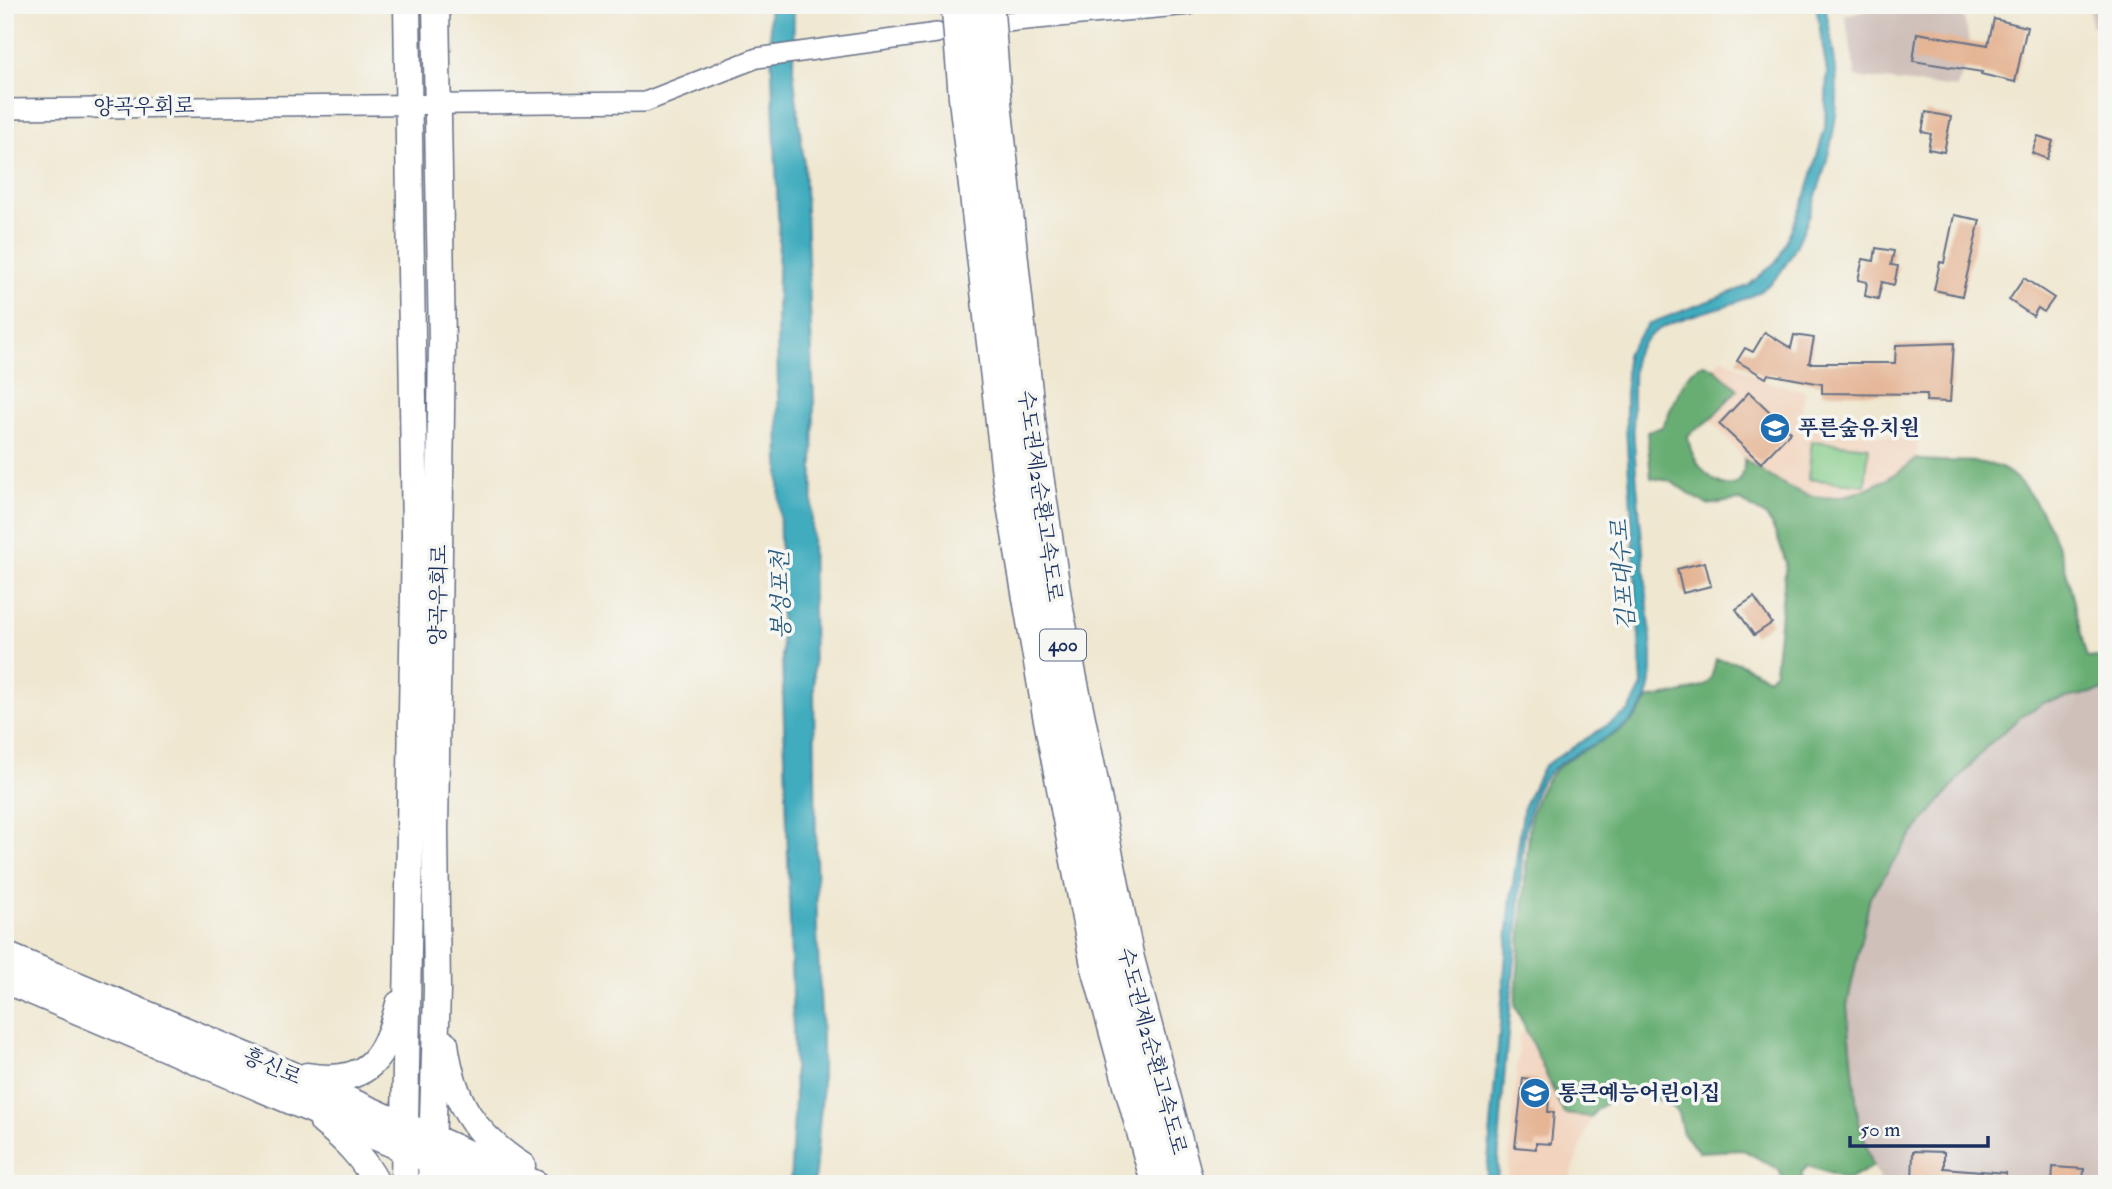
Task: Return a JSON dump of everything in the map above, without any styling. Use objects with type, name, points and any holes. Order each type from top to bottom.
[{"type":"highway","name":"수도권제2순환고속도로","points":[[958,5],[980,100],[1056,608],[1127,957],[1187,1184]]},
{"type":"highway","name":"수도권제2순환고속도로","points":[[997,14],[980,100],[1009,478],[1049,712],[1097,962],[1158,1184]]},
{"type":"main road","name":"양곡우회로","points":[[404,1184],[415,536],[407,5]]},
{"type":"main road","name":"양곡우회로","points":[[430,1160],[437,990],[435,830],[442,342],[436,5]]},
{"type":"main road","name":"흥신로","points":[[5,955],[285,1072],[405,1138],[430,1160],[487,1184]]},
{"type":"main road","points":[[285,1072],[331,1077],[350,1076],[370,1067],[384,1051],[409,961]]},
{"type":"main road","name":"흥신로","points":[[5,980],[296,1101],[405,1138]]},
{"type":"main road","points":[[437,990],[449,1069],[461,1105],[479,1131],[505,1155],[548,1184]]},
{"type":"main road","points":[[296,1101],[345,1139],[363,1160],[377,1184]]},
{"type":"main road","name":"흥신로","points":[[430,1160],[536,1184]]},
{"type":"street","points":[[997,14],[1189,5]]},
{"type":"street","points":[[408,104],[645,102],[757,58],[937,33]]},
{"type":"street","name":"양곡우회로","points":[[5,109],[408,104]]},
{"type":"shaded area","points":[[1892,5],[1962,7],[1971,52],[1957,88],[1856,77],[1845,15]]},
{"type":"shaded area","points":[[2090,5],[2107,5],[2107,25],[2091,26]]},
{"type":"shaded area","name":"푸른숲유치원","points":[[1722,357],[1767,382],[1806,391],[1800,415],[1808,425],[1918,441],[1916,459],[1901,472],[1842,499],[1822,499],[1779,482],[1744,459],[1710,420],[1738,389],[1714,368]]},
{"type":"shaded area","points":[[2107,690],[2107,1184],[1883,1184],[1873,1166],[1858,1119],[1847,1006],[1870,897],[1911,836],[1986,747],[2023,715],[2046,702]]},
{"type":"shaded area","name":"통큰예능어린이집","points":[[1524,1031],[1564,1114],[1591,1117],[1568,1184],[1507,1184],[1520,1034]]},
{"type":"green space","points":[[1704,364],[1714,368],[1738,389],[1710,420],[1688,435],[1698,464],[1707,475],[1718,482],[1728,485],[1737,483],[1743,475],[1744,459],[1791,488],[1821,497],[1855,493],[1891,477],[1916,459],[1981,463],[2001,468],[2011,474],[2035,502],[2056,540],[2087,658],[2107,656],[2107,690],[2046,702],[2023,715],[1986,747],[1911,836],[1870,897],[1847,1006],[1858,1119],[1873,1166],[1848,1180],[1808,1166],[1802,1172],[1802,1184],[1785,1184],[1779,1170],[1743,1150],[1699,1152],[1683,1134],[1678,1113],[1658,1099],[1646,1096],[1633,1095],[1609,1101],[1591,1117],[1564,1114],[1515,1006],[1530,820],[1539,793],[1552,774],[1567,760],[1620,731],[1636,717],[1649,698],[1706,684],[1712,676],[1716,659],[1739,663],[1768,678],[1775,671],[1786,563],[1767,517],[1739,500],[1707,505],[1670,481],[1651,478],[1647,432],[1662,427],[1684,382],[1696,368]]},
{"type":"green space","points":[[1812,441],[1869,447],[1865,485],[1808,479]]},
{"type":"water","name":"봉성포천","points":[[769,5],[794,5],[793,70],[804,163],[814,403],[812,528],[817,931],[822,1094],[814,1184],[790,1184],[795,1097],[781,621],[777,318],[779,237]]},
{"type":"water","points":[[1816,5],[1825,5],[1835,64],[1837,100],[1826,162],[1811,210],[1793,252],[1778,276],[1762,290],[1738,302],[1669,324],[1642,343],[1634,358],[1634,446],[1652,656],[1651,680],[1641,709],[1629,722],[1562,762],[1548,774],[1537,789],[1531,804],[1522,856],[1497,1184],[1486,1184],[1511,898],[1524,805],[1544,766],[1629,711],[1642,686],[1626,427],[1626,354],[1648,324],[1748,286],[1778,260],[1806,195],[1825,128],[1827,72]]},
{"type":"building","points":[[1994,19],[2027,27],[2015,82],[1981,74],[1982,72],[1913,61],[1917,33],[1988,45]]},
{"type":"building","points":[[1926,112],[1951,117],[1944,152],[1928,149],[1931,134],[1922,132]]},
{"type":"building","points":[[2038,136],[2053,141],[2047,159],[2032,153]]},
{"type":"building","points":[[1954,215],[1980,220],[1962,296],[1934,290],[1940,262],[1944,263]]},
{"type":"building","points":[[1876,248],[1894,251],[1891,265],[1898,266],[1894,285],[1882,282],[1878,299],[1865,296],[1867,282],[1858,280],[1863,259],[1874,261]]},
{"type":"building","points":[[2024,278],[2054,298],[2044,312],[2038,308],[2033,316],[2009,300]]},
{"type":"building","points":[[1765,332],[1791,348],[1794,335],[1814,338],[1809,363],[1895,363],[1896,345],[1954,343],[1950,402],[1926,401],[1927,394],[1822,393],[1822,384],[1768,374],[1766,378],[1737,361],[1745,348],[1753,352]]},
{"type":"building","points":[[1749,392],[1791,432],[1761,463],[1719,424]]},
{"type":"building","points":[[1705,562],[1711,586],[1683,593],[1677,569]]},
{"type":"building","points":[[1754,597],[1772,623],[1754,635],[1736,609]]},
{"type":"building","points":[[1523,1078],[1537,1080],[1536,1089],[1543,1089],[1542,1099],[1549,1100],[1548,1112],[1554,1112],[1551,1144],[1536,1143],[1536,1149],[1515,1147]]},
{"type":"building","points":[[1913,1151],[1944,1152],[1944,1168],[2006,1173],[2006,1184],[1912,1184]]},
{"type":"building","points":[[2053,1167],[2084,1169],[2083,1184],[2052,1184]]},
{"type":"place","name":"푸른숲유치원","points":[[1775,428]]},
{"type":"place","name":"통큰예능어린이집","points":[[1535,1093]]},
{"type":"water label","name":"김포대수로","points":[[1623,575]]}]
